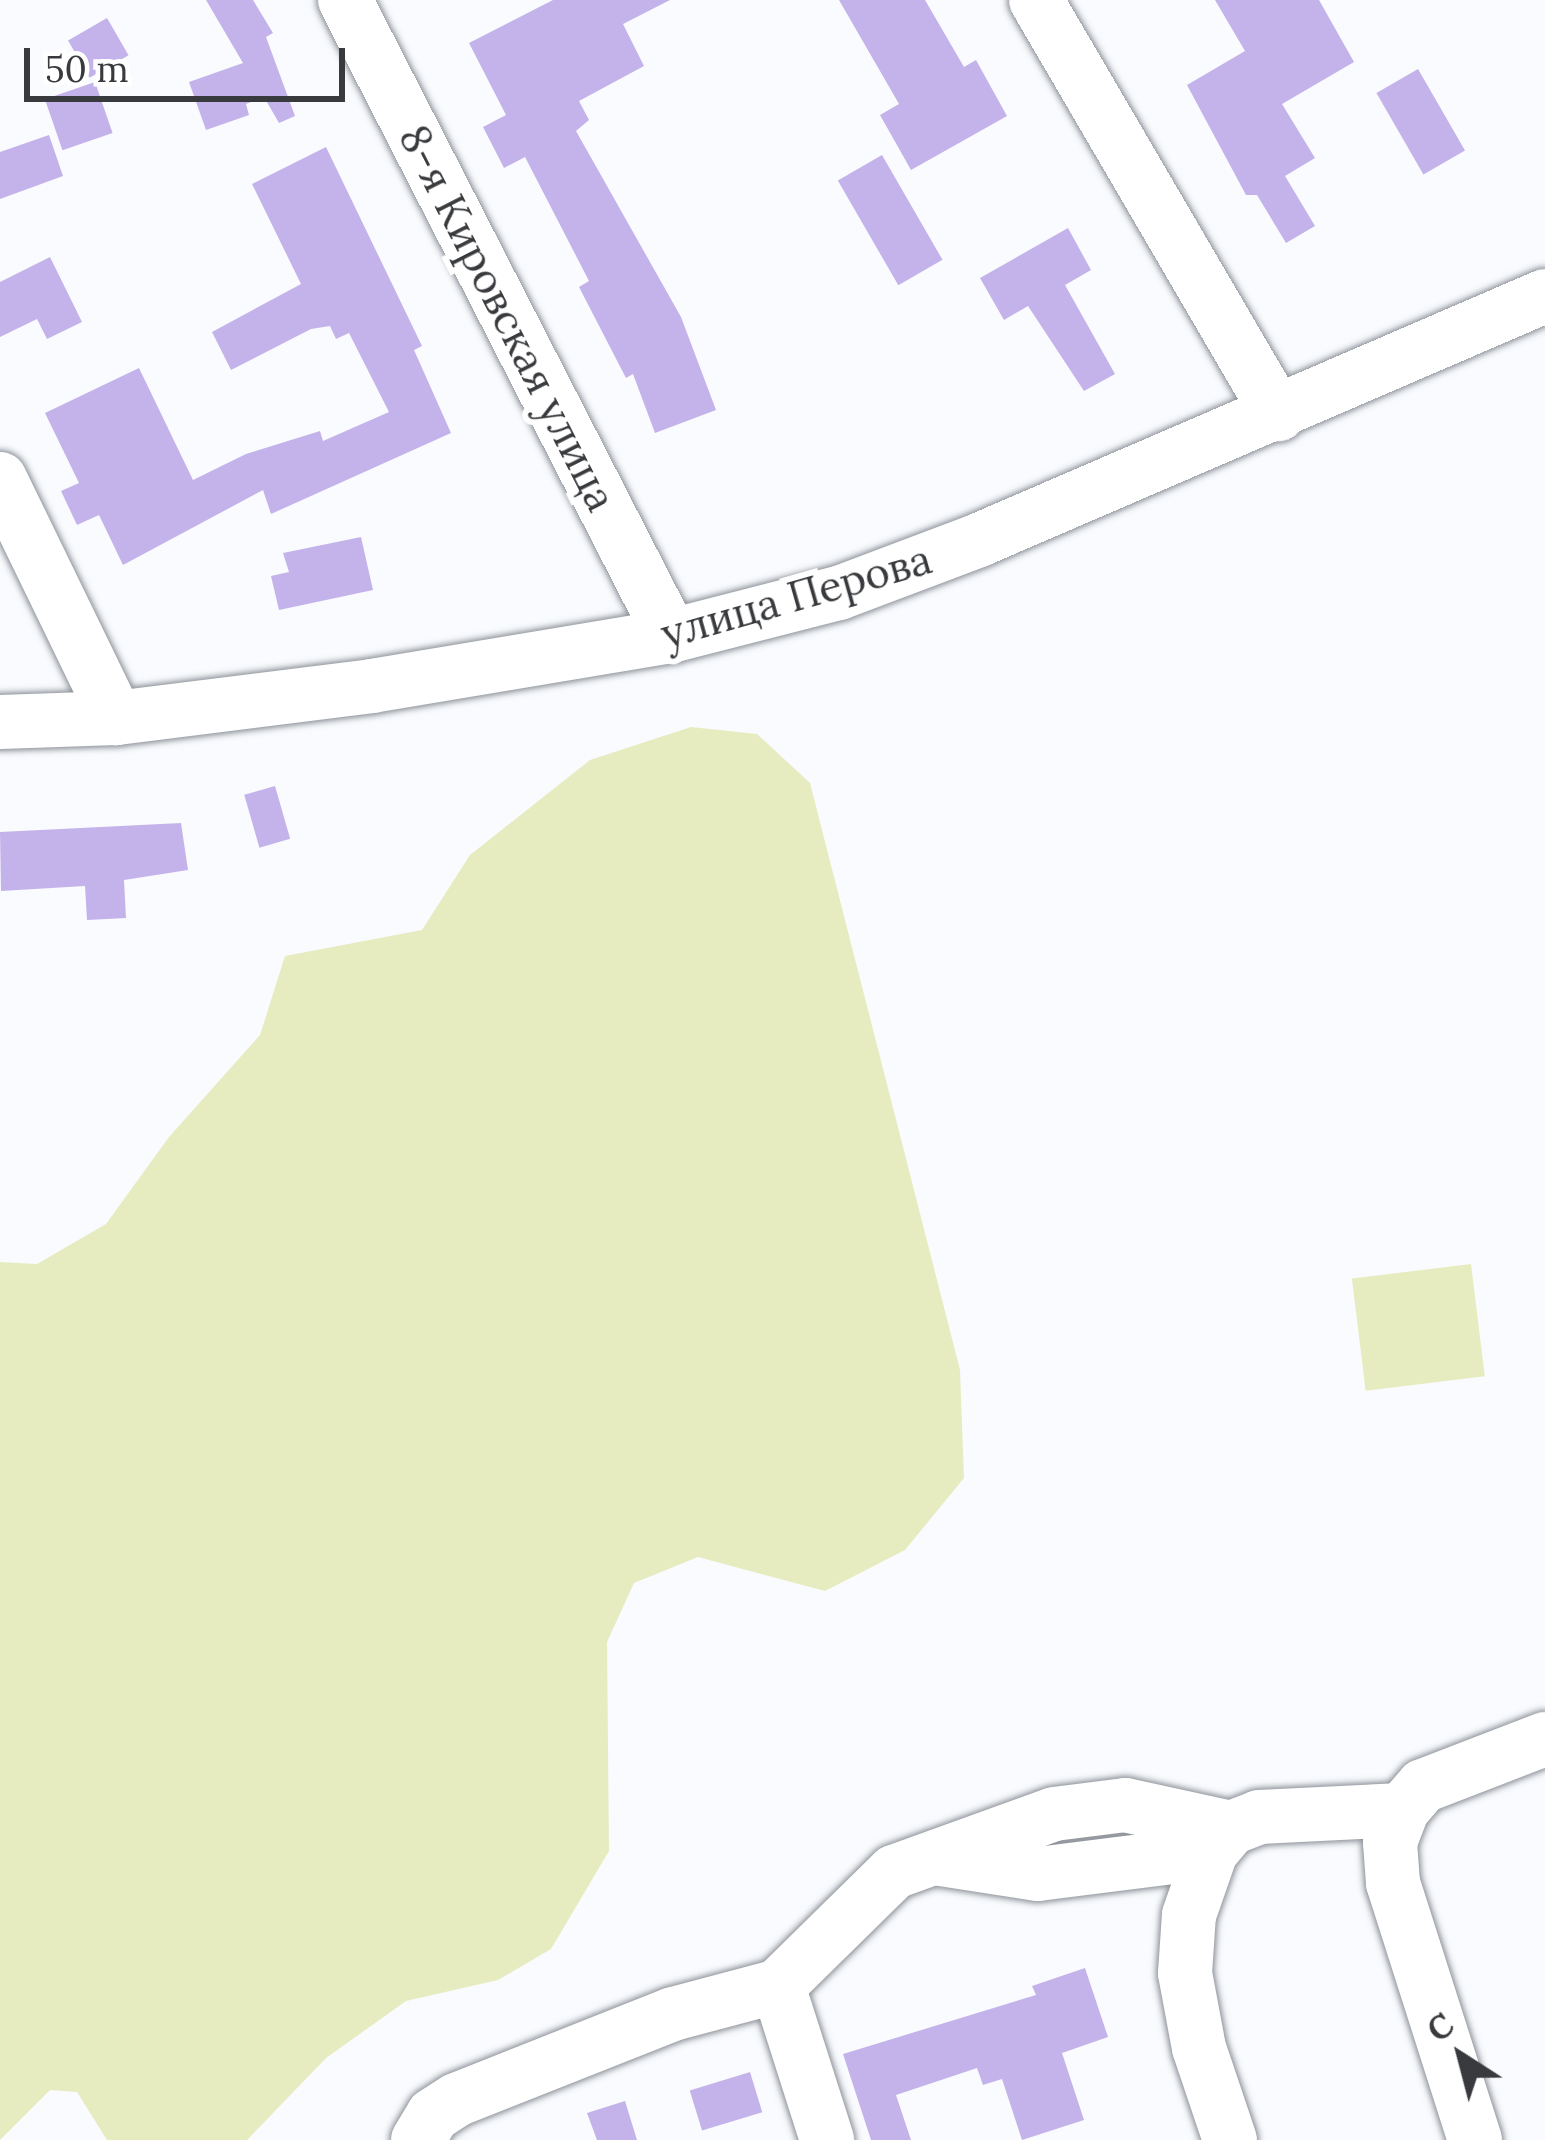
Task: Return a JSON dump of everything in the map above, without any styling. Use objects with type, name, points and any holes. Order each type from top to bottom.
[{"type":"street","name":"8-я Кировская улица","points":[[345,0],[671,636]]},
{"type":"street","points":[[1036,0],[1278,414]]},
{"type":"street","name":"улица Перова","points":[[0,722],[116,718],[671,636],[839,592],[1278,414],[1545,296]]},
{"type":"street","points":[[0,479],[116,718]]},
{"type":"street","points":[[1475,2140],[1393,1883],[1390,1842],[1402,1810],[1424,1786],[1545,1738]]},
{"type":"street","points":[[418,2139],[456,2100],[674,2014],[778,1986],[863,1898],[894,1873],[933,1858],[1054,1814],[1125,1805],[1221,1840]]},
{"type":"street","points":[[1230,2140],[1199,2048],[1185,1973],[1190,1916],[1221,1840],[1259,1817],[1402,1810]]},
{"type":"street","points":[[778,1986],[827,2140]]},
{"type":"green space","points":[[691,727],[757,734],[810,783],[960,1370],[964,1478],[905,1550],[825,1591],[698,1557],[634,1583],[607,1642],[609,1851],[551,1949],[498,1980],[406,2001],[326,2058],[247,2140],[107,2140],[77,2092],[50,2090],[0,2140],[0,1262],[37,1264],[106,1224],[169,1137],[260,1035],[285,956],[422,930],[470,855],[590,760]]},
{"type":"green space","points":[[1471,1264],[1485,1376],[1366,1391],[1352,1279]]},
{"type":"building","points":[[206,0],[253,0],[273,33],[266,37],[295,116],[279,123],[264,97],[246,104],[249,115],[206,130],[189,82],[243,63]]},
{"type":"building","points":[[553,0],[670,0],[623,24],[644,66],[579,101],[589,120],[576,131],[681,317],[716,410],[655,433],[633,374],[626,378],[579,287],[589,281],[525,157],[504,168],[483,127],[506,115],[469,43]]},
{"type":"building","points":[[839,0],[925,0],[964,67],[976,60],[1007,116],[911,170],[880,115],[899,104]]},
{"type":"building","points":[[1215,0],[1319,0],[1354,62],[1282,104],[1315,158],[1285,176],[1315,226],[1286,243],[1257,195],[1246,195],[1187,85],[1245,51]]},
{"type":"building","points":[[107,18],[128,55],[90,78],[68,40]]},
{"type":"building","points":[[1418,69],[1465,150],[1423,174],[1376,93]]},
{"type":"building","points":[[95,82],[113,133],[62,150],[45,99]]},
{"type":"building","points":[[49,135],[63,176],[0,199],[0,152]]},
{"type":"building","points":[[326,147],[422,346],[414,350],[451,433],[271,514],[263,490],[123,565],[99,515],[77,525],[61,491],[79,483],[45,413],[139,368],[193,480],[246,454],[320,431],[323,441],[389,412],[349,333],[336,339],[330,326],[311,329],[231,370],[212,332],[301,284],[252,184]]},
{"type":"building","points":[[882,155],[942,260],[898,285],[838,180]]},
{"type":"building","points":[[1068,228],[1091,270],[1065,285],[1115,374],[1084,391],[1028,306],[1004,320],[980,278]]},
{"type":"building","points":[[50,257],[82,322],[47,339],[37,319],[0,337],[0,282]]},
{"type":"building","points":[[361,537],[373,590],[279,610],[271,576],[289,572],[283,553]]},
{"type":"building","points":[[275,786],[290,839],[259,848],[244,795]]},
{"type":"building","points":[[181,823],[188,870],[124,880],[126,918],[87,920],[85,886],[1,891],[0,832]]},
{"type":"building","points":[[1085,1968],[1108,2037],[1062,2053],[1084,2120],[1022,2140],[1002,2079],[983,2085],[977,2068],[896,2095],[911,2140],[871,2140],[843,2054],[1036,1995],[1032,1986]]},
{"type":"building","points":[[750,2072],[762,2112],[702,2131],[690,2090]]},
{"type":"building","points":[[625,2101],[637,2140],[597,2140],[587,2113]]}]
